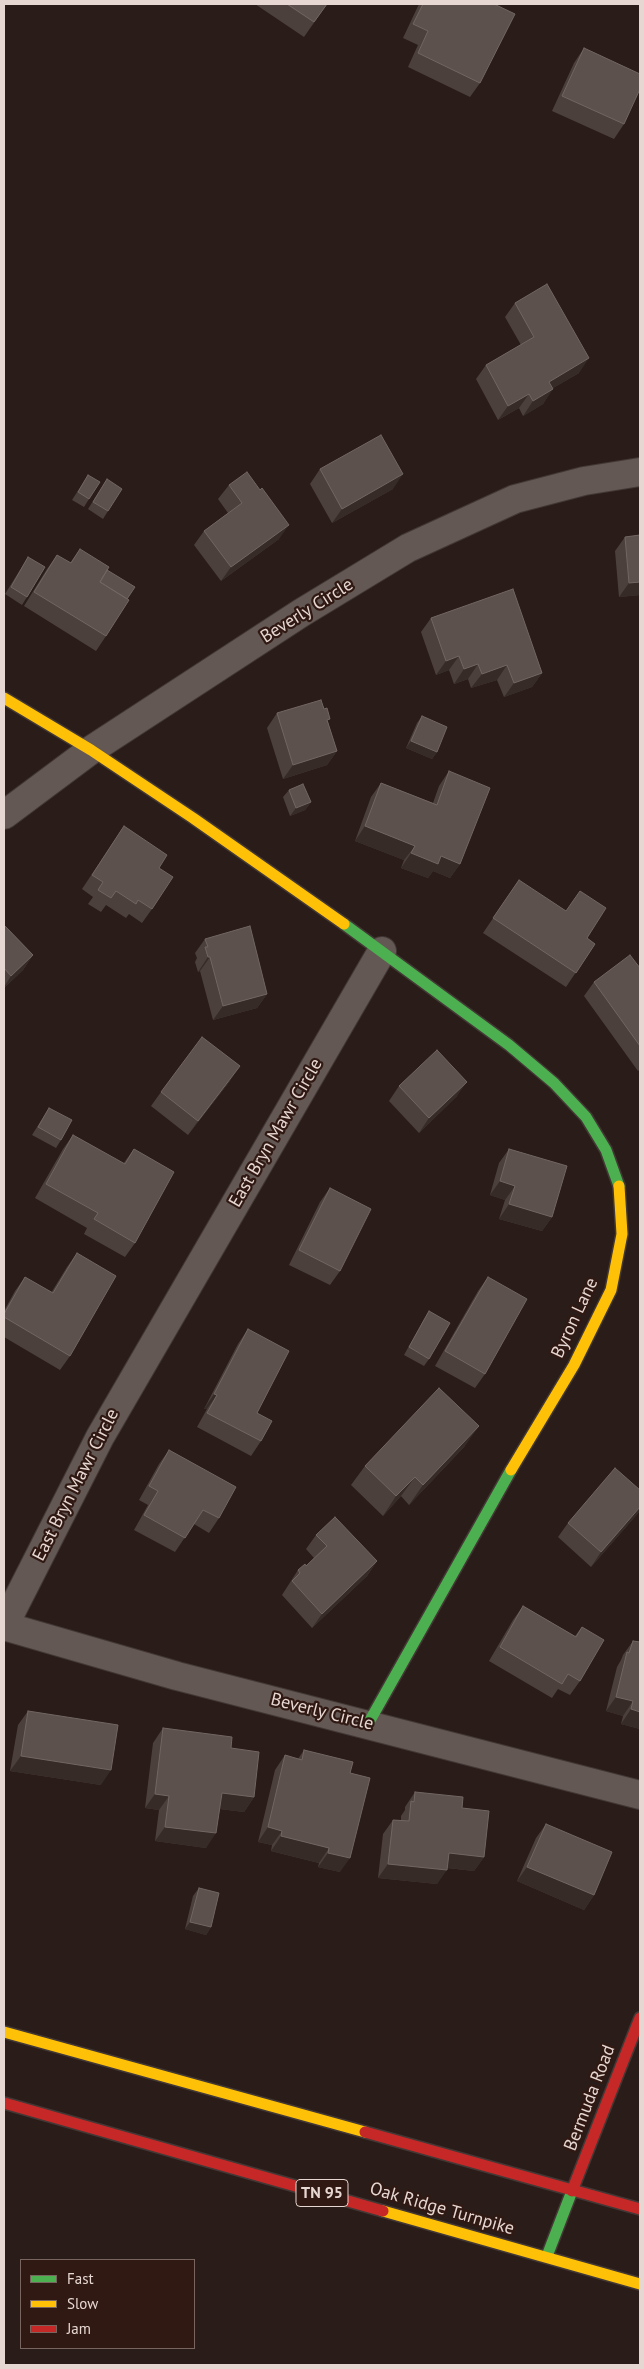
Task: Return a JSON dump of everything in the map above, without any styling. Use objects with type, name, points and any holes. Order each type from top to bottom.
[{"type":"main road","points":[[4,698],[91,750],[194,818],[382,951]]},
{"type":"main road","name":"Byron Lane","points":[[368,1724],[501,1488],[574,1364],[611,1290],[622,1234],[619,1185],[606,1150],[586,1117],[554,1083],[509,1045],[382,951]]},
{"type":"main road","name":"Bermuda Road","points":[[547,2256],[640,2018]]},
{"type":"main road","points":[[4,2032],[640,2209]]},
{"type":"main road","name":"Oak Ridge Turnpike","points":[[4,2103],[640,2284]]},
{"type":"street","name":"Beverly Circle","points":[[4,815],[91,750],[301,613],[408,548],[515,499],[584,482],[640,472]]},
{"type":"street","name":"East Bryn Mawr Circle","points":[[4,1626],[100,1436],[382,951]]},
{"type":"street","name":"Beverly Circle","points":[[4,1626],[177,1676],[640,1795]]},
{"type":"building","points":[[287,4],[327,4],[314,22]]},
{"type":"building","points":[[423,4],[494,4],[515,14],[480,83],[418,53],[428,31],[413,24]]},
{"type":"building","points":[[584,48],[640,74],[640,89],[624,124],[562,96]]},
{"type":"building","points":[[547,284],[589,358],[549,382],[553,389],[533,401],[529,394],[508,406],[486,365],[534,337],[515,303]]},
{"type":"building","points":[[381,435],[403,474],[342,509],[320,469]]},
{"type":"building","points":[[247,472],[260,490],[262,488],[289,525],[231,567],[204,531],[242,503],[229,485]]},
{"type":"building","points":[[88,475],[100,482],[89,499],[78,492]]},
{"type":"building","points":[[107,479],[122,489],[108,511],[93,502]]},
{"type":"building","points":[[640,535],[640,582],[629,583],[625,537]]},
{"type":"building","points":[[80,549],[109,567],[100,582],[129,600],[106,636],[34,592],[57,555],[71,563]]},
{"type":"building","points":[[28,557],[45,567],[27,597],[11,587]]},
{"type":"building","points":[[107,570],[135,587],[127,599],[100,582]]},
{"type":"building","points":[[513,589],[542,673],[514,683],[507,665],[482,674],[478,664],[464,669],[459,656],[446,661],[431,618]]},
{"type":"building","points":[[321,700],[324,709],[327,708],[330,719],[327,720],[337,751],[293,765],[277,713]]},
{"type":"building","points":[[422,716],[447,727],[437,752],[411,741]]},
{"type":"building","points":[[449,771],[490,788],[460,864],[441,856],[438,864],[411,853],[415,846],[365,826],[381,783],[437,805]]},
{"type":"building","points":[[303,784],[311,802],[296,808],[289,790]]},
{"type":"building","points":[[124,826],[167,855],[159,868],[173,877],[152,909],[138,900],[136,904],[116,891],[111,898],[98,890],[103,882],[92,875]]},
{"type":"building","points":[[519,880],[566,911],[580,891],[606,908],[587,938],[595,944],[576,973],[493,918]]},
{"type":"building","points":[[4,925],[33,955],[11,976],[4,968]]},
{"type":"building","points":[[250,926],[267,994],[223,1006],[210,957],[208,957],[205,947],[208,947],[205,939]]},
{"type":"building","points":[[630,955],[640,968],[640,1046],[594,982]]},
{"type":"building","points":[[202,1037],[240,1066],[198,1121],[161,1092]]},
{"type":"building","points":[[437,1050],[467,1082],[429,1118],[399,1086]]},
{"type":"building","points":[[49,1108],[72,1120],[61,1140],[38,1127]]},
{"type":"building","points":[[73,1135],[125,1164],[134,1149],[174,1172],[135,1243],[94,1219],[98,1213],[46,1184]]},
{"type":"building","points":[[509,1149],[567,1166],[552,1217],[509,1204],[515,1186],[500,1181]]},
{"type":"building","points":[[330,1188],[371,1209],[340,1271],[299,1250]]},
{"type":"building","points":[[77,1253],[116,1276],[70,1356],[4,1317],[4,1314],[25,1277],[53,1293]]},
{"type":"building","points":[[488,1277],[527,1299],[485,1374],[445,1351]]},
{"type":"building","points":[[429,1311],[450,1323],[429,1359],[409,1347]]},
{"type":"building","points":[[248,1329],[289,1351],[257,1413],[272,1421],[261,1441],[207,1413],[217,1395],[214,1394]]},
{"type":"building","points":[[439,1388],[479,1426],[423,1485],[415,1477],[396,1496],[365,1466]]},
{"type":"building","points":[[169,1450],[236,1487],[219,1518],[203,1510],[185,1538],[144,1515],[158,1491],[149,1486]]},
{"type":"building","points":[[615,1468],[640,1490],[640,1507],[601,1552],[568,1523]]},
{"type":"building","points":[[335,1517],[377,1561],[322,1614],[292,1581],[300,1573],[298,1570],[305,1564],[306,1566],[327,1546],[316,1535]]},
{"type":"building","points":[[523,1606],[576,1637],[582,1627],[604,1640],[580,1681],[568,1674],[562,1684],[500,1647]]},
{"type":"building","points":[[633,1641],[640,1642],[640,1712],[631,1709],[633,1701],[616,1697],[627,1652],[629,1653]]},
{"type":"building","points":[[28,1711],[118,1725],[111,1770],[21,1756]]},
{"type":"building","points":[[163,1728],[232,1737],[231,1748],[259,1752],[254,1797],[222,1793],[216,1833],[165,1827],[169,1796],[155,1794]]},
{"type":"building","points":[[304,1750],[353,1762],[350,1773],[370,1778],[350,1858],[328,1853],[329,1848],[281,1836],[282,1831],[268,1827],[285,1755],[302,1760]]},
{"type":"building","points":[[415,1792],[463,1797],[462,1808],[489,1811],[484,1857],[449,1853],[447,1870],[388,1864],[393,1820],[409,1821],[411,1801],[414,1802]]},
{"type":"building","points":[[546,1824],[612,1852],[594,1895],[527,1867]]},
{"type":"building","points":[[199,1888],[219,1893],[211,1927],[190,1922]]},
{"type":"traffic: fast","points":[[344,924],[509,1045],[554,1083],[586,1117],[606,1150],[619,1186]]},
{"type":"traffic: fast","points":[[368,1724],[511,1470]]},
{"type":"traffic: fast","points":[[547,2256],[572,2191]]},
{"type":"traffic: slow","points":[[4,698],[91,750],[193,818],[344,924]]},
{"type":"traffic: slow","points":[[511,1470],[574,1365],[611,1290],[622,1234],[619,1186]]},
{"type":"traffic: slow","points":[[4,2032],[365,2132]]},
{"type":"traffic: slow","points":[[383,2211],[640,2284]]},
{"type":"traffic: jam","points":[[572,2191],[640,2018]]},
{"type":"traffic: jam","points":[[4,2103],[383,2211]]},
{"type":"traffic: jam","points":[[365,2132],[640,2209]]}]
